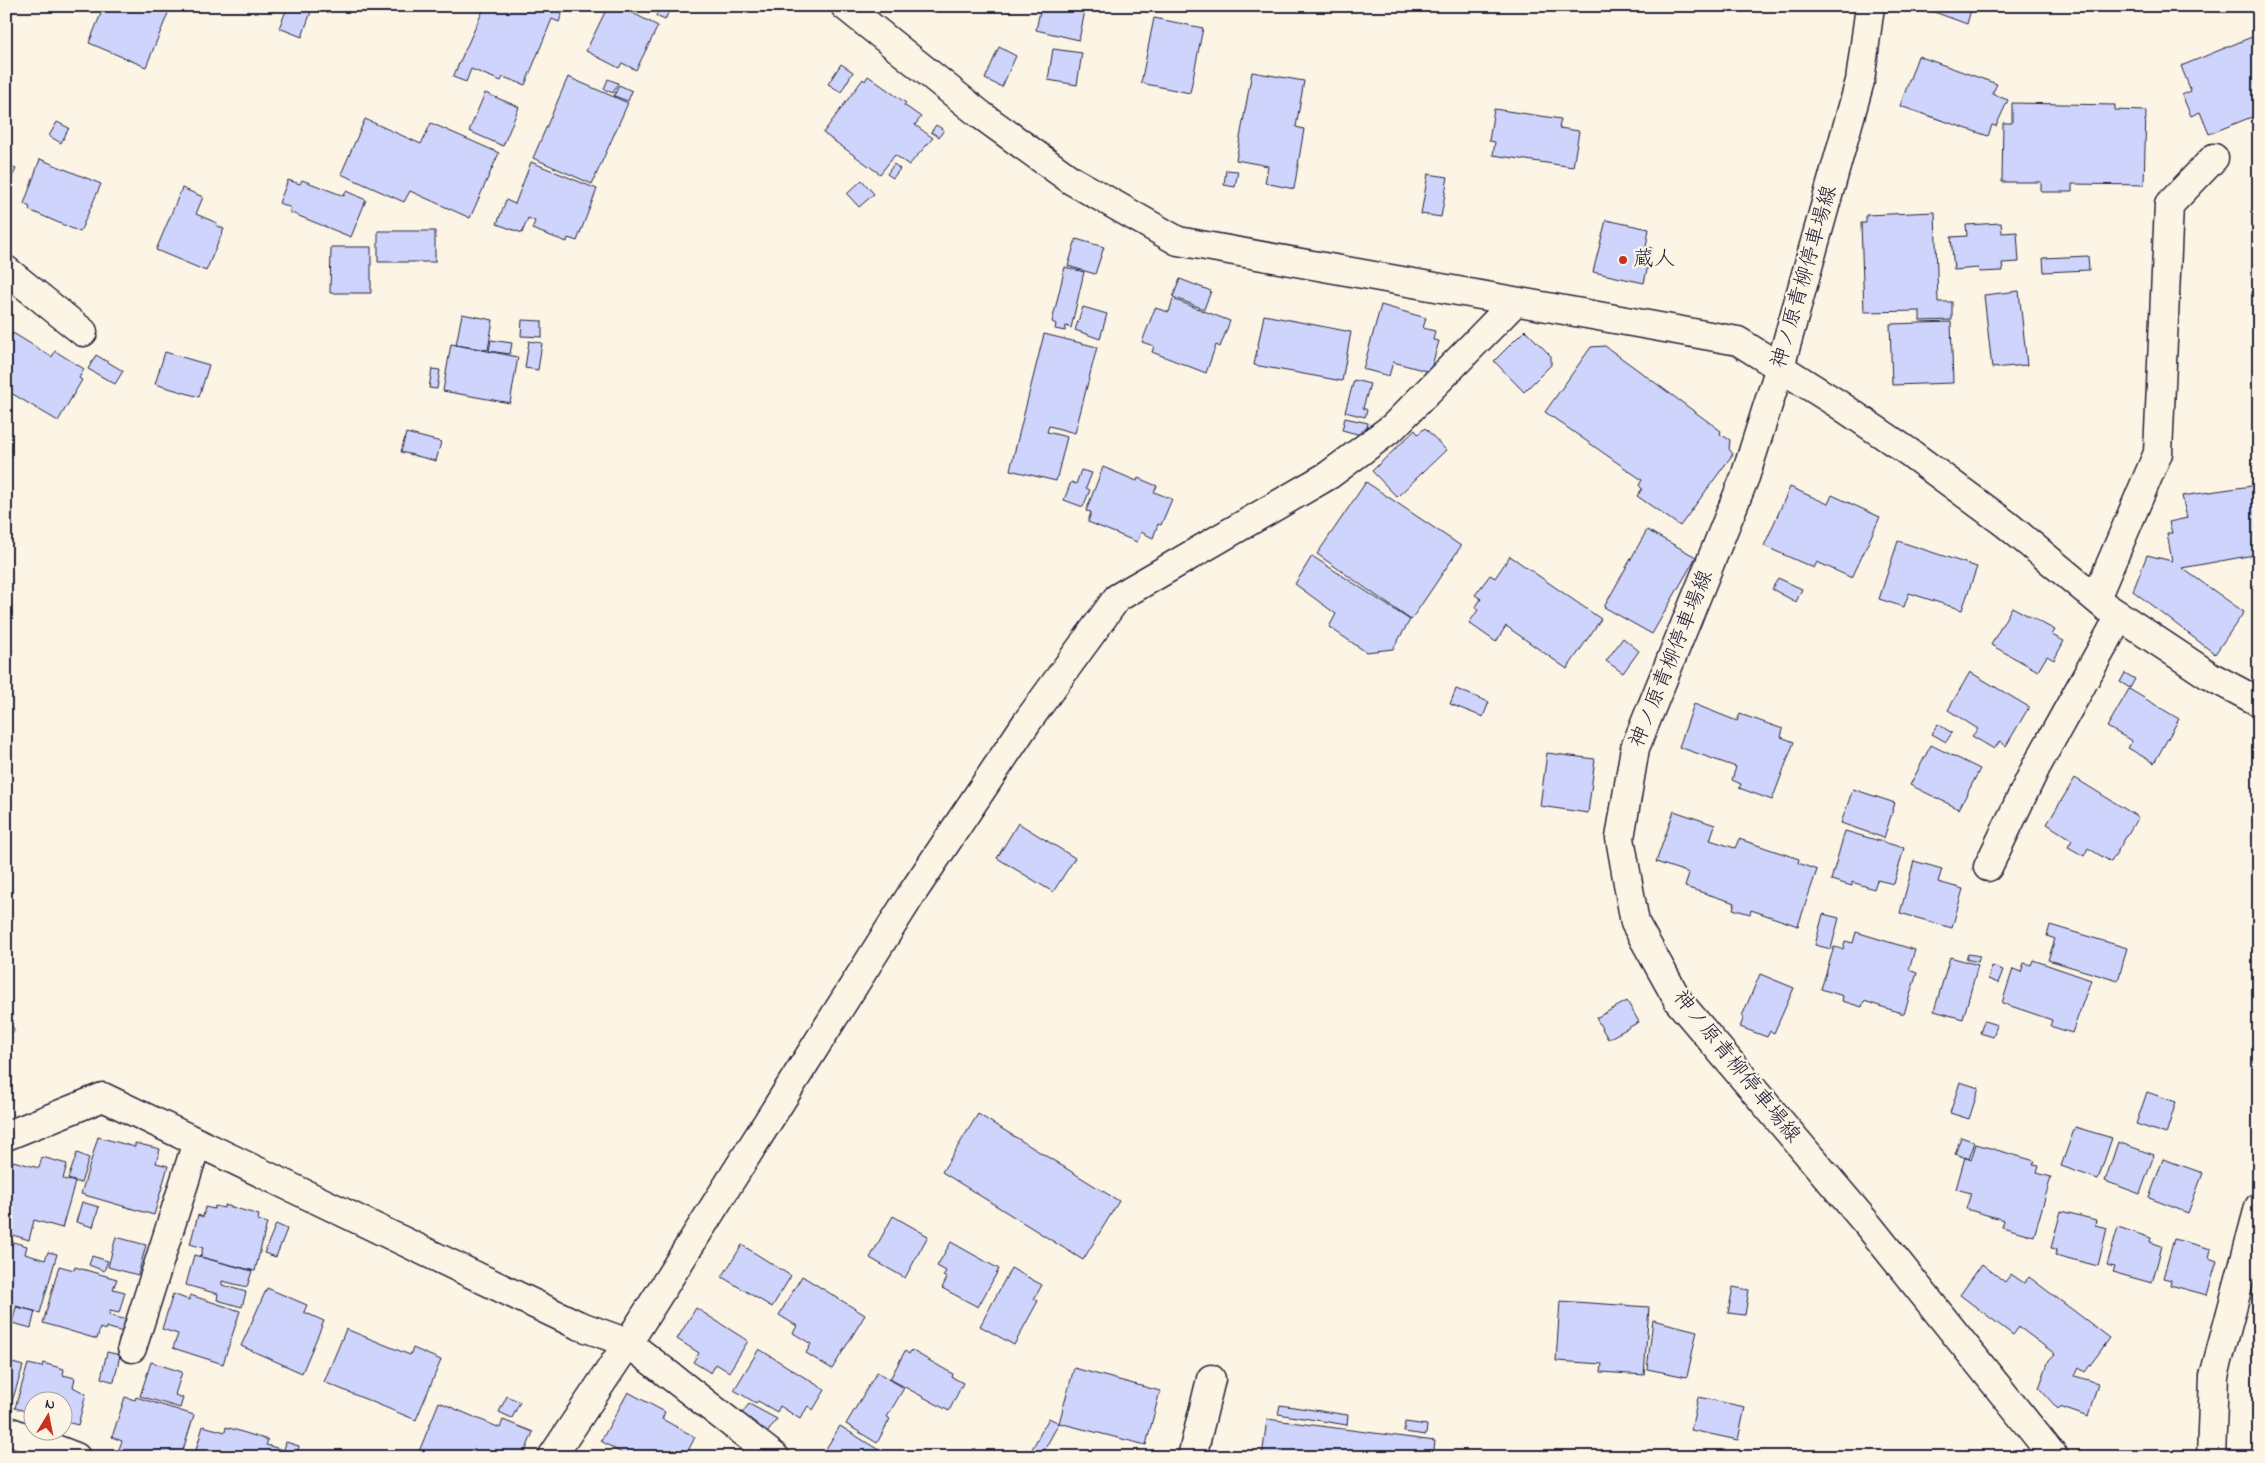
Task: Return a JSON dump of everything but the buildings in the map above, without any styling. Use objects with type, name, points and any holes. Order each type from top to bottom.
[{"type":"street","points":[[845,6],[981,115],[1071,180],[1178,241],[1738,341],[1910,453],[2006,524],[2120,616],[2210,676],[2259,702]]},
{"type":"street","name":"神ノ原青柳停車場線","points":[[1870,6],[1860,81],[1780,368],[1745,477],[1635,748],[1620,838],[1636,924],[1679,1002],[1868,1226],[2054,1457]]},
{"type":"street","points":[[2096,598],[2158,452],[2169,205],[2214,158]]},
{"type":"street","points":[[6,270],[83,332]]},
{"type":"street","points":[[552,1457],[628,1343],[911,895],[1026,722],[1117,598],[1330,475],[1393,427],[1515,302]]},
{"type":"street","points":[[1988,867],[2036,767],[2120,616]]},
{"type":"street","points":[[6,1136],[103,1097],[578,1324],[628,1343],[775,1457]]},
{"type":"street","points":[[132,1348],[197,1142]]},
{"type":"street","points":[[2212,1457],[2214,1376],[2259,1207]]},
{"type":"street","points":[[1192,1457],[1211,1379]]},
{"type":"street","points":[[6,1430],[76,1457]]},
{"type":"place","name":"蔵人","points":[[1623,260]]}]
